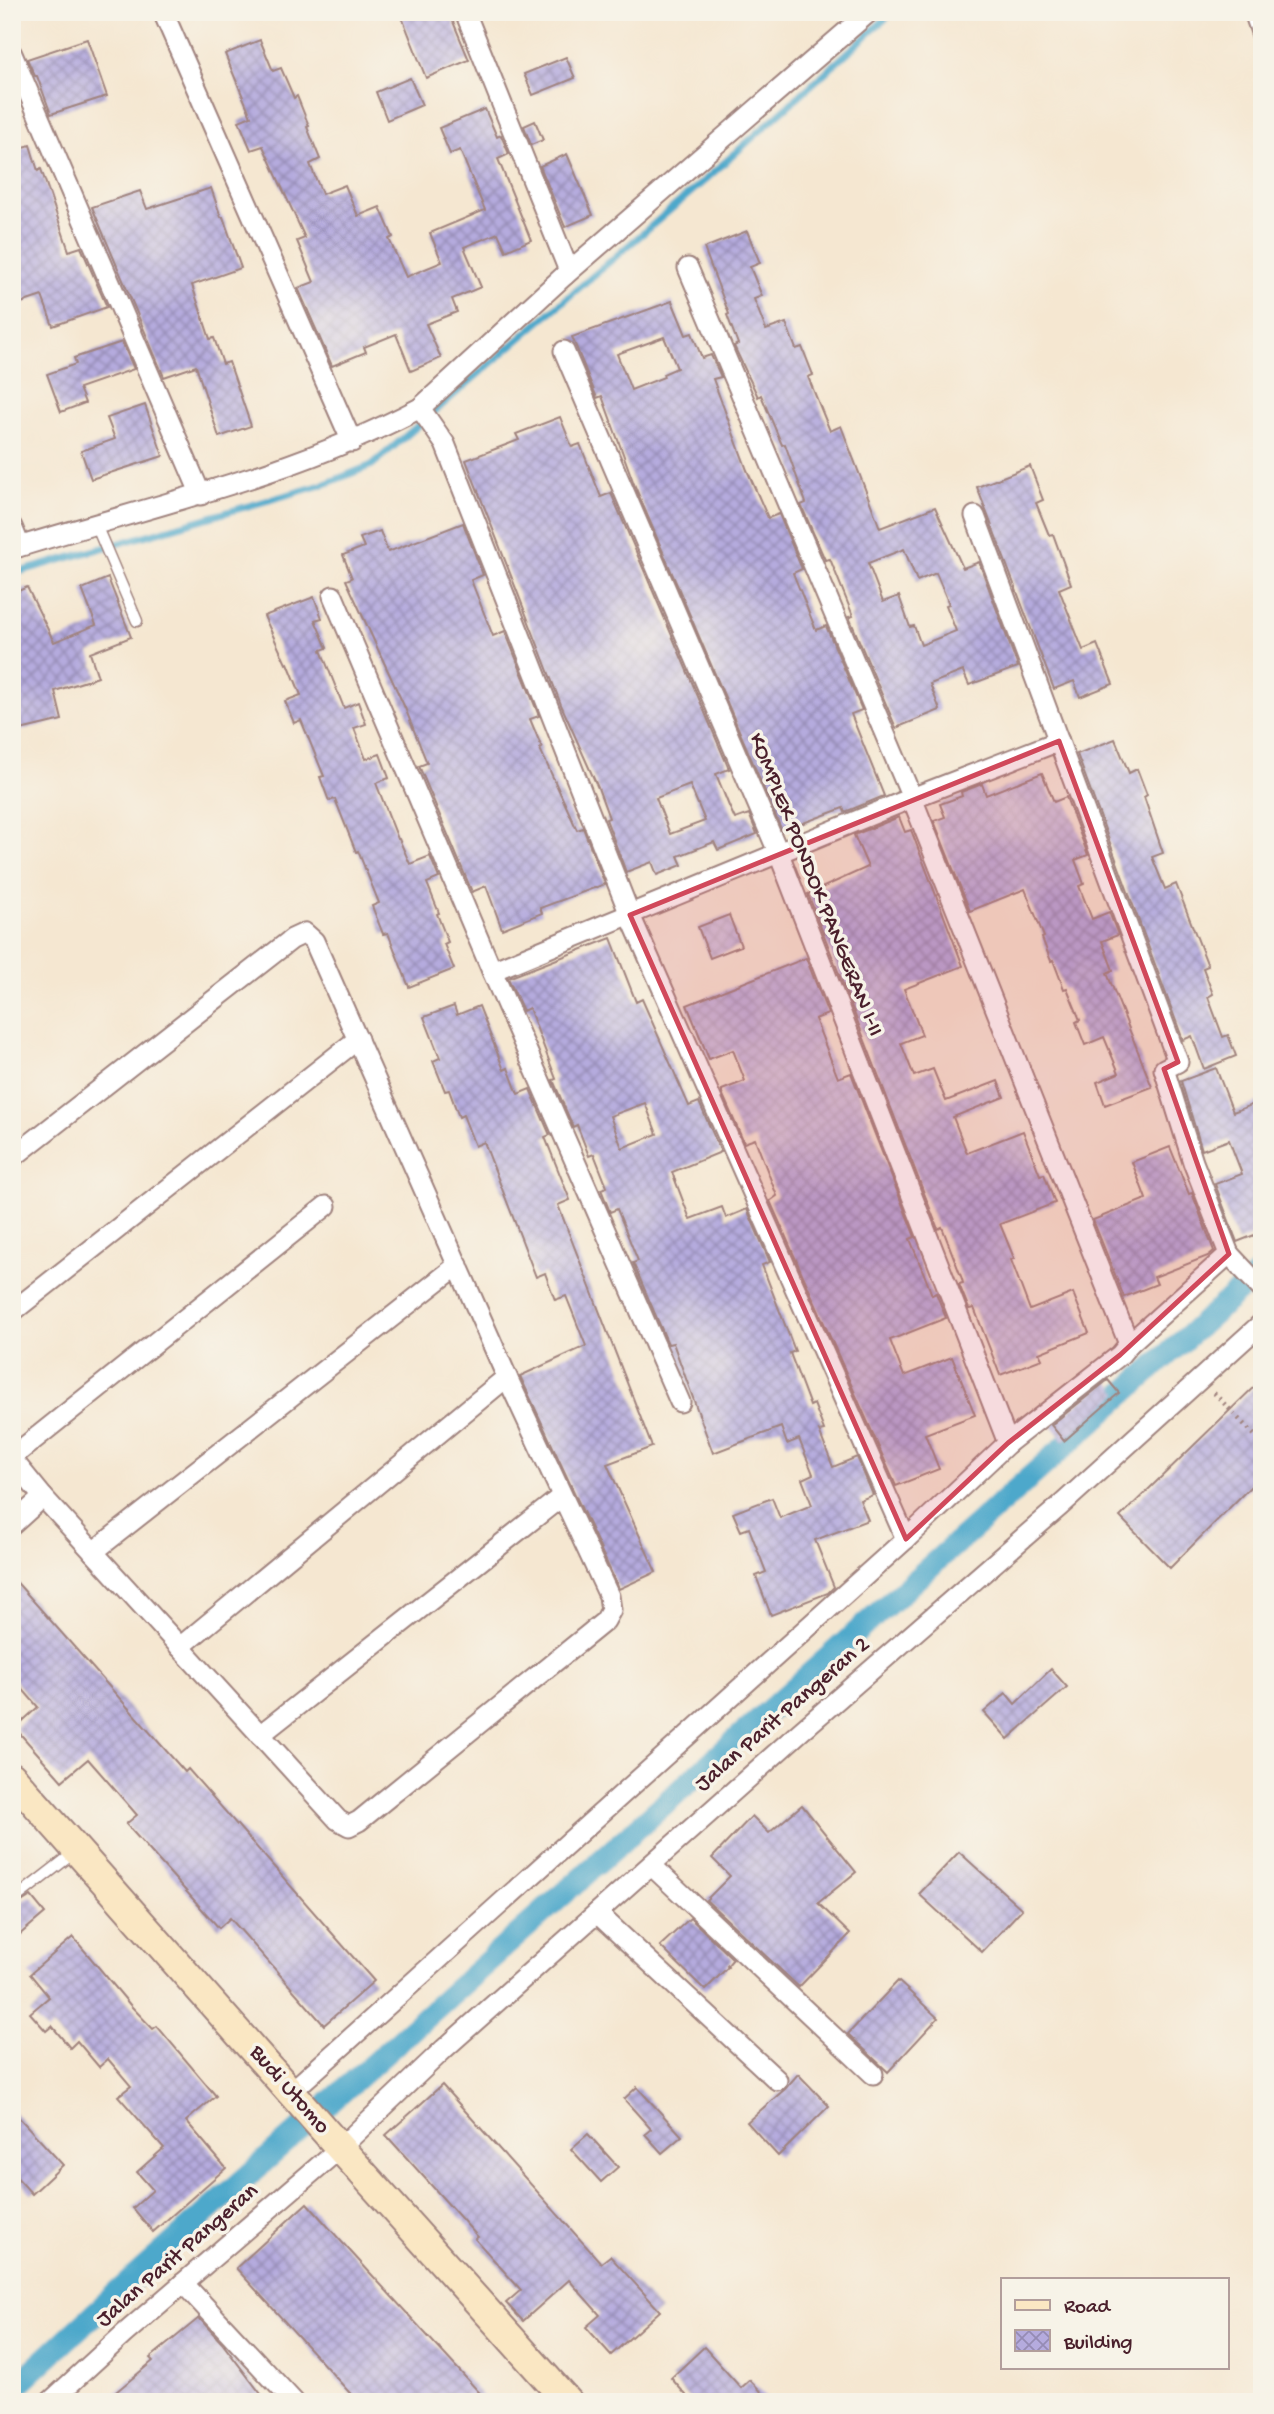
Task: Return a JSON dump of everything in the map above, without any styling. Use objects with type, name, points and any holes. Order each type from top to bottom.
[{"type":"street","points":[[163,12],[352,442]]},
{"type":"street","points":[[465,12],[567,266],[565,275]]},
{"type":"street","points":[[12,527],[16,548],[98,529],[352,442],[423,411],[565,275],[869,12]]},
{"type":"street","points":[[1254,12],[1262,35]]},
{"type":"street","points":[[12,54],[201,495]]},
{"type":"street","points":[[688,268],[912,798],[1129,1344]]},
{"type":"street","name":"KOMPLEK PONDOK PANGERAN I-II","points":[[564,351],[779,854],[1008,1443]]},
{"type":"street","points":[[423,411],[445,444],[630,915],[906,1539]]},
{"type":"street","points":[[975,516],[1178,1062],[1164,1069],[1193,1162],[1233,1258],[1262,1289]]},
{"type":"street","points":[[332,596],[680,1402]]},
{"type":"street","points":[[492,971],[912,798],[1059,741]]},
{"type":"street","points":[[12,1158],[292,939],[305,933],[314,942],[561,1497],[609,1596],[611,1610],[605,1621],[359,1821],[349,1826],[338,1820],[260,1735],[43,1497],[12,1458],[326,1206]]},
{"type":"street","points":[[12,1312],[358,1039]]},
{"type":"street","points":[[297,2099],[1008,1443],[1120,1355],[1129,1344],[1233,1258]]},
{"type":"street","points":[[93,1552],[458,1265]]},
{"type":"street","name":"Jalan Parit Pangeran 2","points":[[334,2142],[444,2049],[800,1732],[1060,1506],[1262,1323]]},
{"type":"street","points":[[180,1647],[507,1377]]},
{"type":"street","points":[[12,1525],[43,1497]]},
{"type":"street","points":[[260,1735],[561,1497]]},
{"type":"street","name":"Budi Utomo","points":[[12,1777],[568,2402]]},
{"type":"street","points":[[651,1865],[873,2074]]},
{"type":"street","points":[[597,1913],[777,2080]]},
{"type":"street","name":"Jalan Parit Pangeran","points":[[50,2402],[184,2283],[334,2142]]},
{"type":"street","points":[[184,2283],[294,2402]]},
{"type":"lane","points":[[98,529],[137,621]]},
{"type":"lane","points":[[12,1901],[79,1850]]},
{"type":"path","points":[[1200,1378],[1262,1443]]},
{"type":"highlighted area","points":[[1059,741],[1178,1062],[1164,1069],[1229,1254],[1120,1355],[1008,1443],[906,1539],[630,915]]},
{"type":"building","points":[[400,12],[449,12],[469,60],[426,78]]},
{"type":"building","points":[[87,39],[107,96],[51,114],[37,76],[27,59]]},
{"type":"building","points":[[260,40],[273,71],[281,68],[294,98],[297,96],[320,159],[310,164],[322,194],[345,185],[358,216],[380,207],[393,237],[389,239],[406,277],[442,262],[430,233],[485,210],[460,150],[450,154],[439,128],[485,109],[497,137],[501,135],[509,154],[498,159],[531,240],[506,251],[498,233],[464,247],[481,287],[452,299],[457,312],[426,324],[441,358],[411,371],[396,334],[364,347],[366,352],[332,366],[298,288],[314,282],[297,241],[305,238],[263,146],[251,150],[239,121],[251,116],[225,54]]},
{"type":"building","points":[[566,57],[575,78],[533,95],[524,74]]},
{"type":"building","points":[[410,78],[422,105],[387,120],[376,92]]},
{"type":"building","points":[[535,121],[543,140],[531,145],[524,126]]},
{"type":"building","points":[[30,145],[69,251],[81,247],[107,307],[53,326],[42,296],[12,306],[12,151]]},
{"type":"building","points":[[567,154],[593,215],[565,227],[540,166]]},
{"type":"building","points":[[211,188],[241,268],[192,285],[210,339],[214,338],[223,364],[229,362],[251,426],[219,437],[196,366],[164,377],[92,207],[140,191],[147,209]]},
{"type":"building","points":[[747,231],[760,263],[750,267],[762,296],[754,299],[766,330],[786,323],[796,349],[802,347],[813,375],[808,377],[830,431],[841,426],[880,528],[935,507],[963,568],[979,562],[1018,667],[969,685],[963,671],[930,684],[940,710],[896,728],[849,617],[853,616],[830,559],[825,560],[801,505],[806,503],[785,444],[782,445],[761,395],[758,397],[734,346],[738,344],[727,315],[729,314],[704,248]],"holes":[[[904,549],[917,581],[936,573],[949,604],[946,605],[956,631],[921,645],[914,626],[910,627],[899,596],[883,602],[868,563]]]},
{"type":"building","points":[[672,301],[686,335],[692,333],[702,358],[711,355],[721,377],[713,379],[747,470],[768,518],[779,514],[802,569],[793,573],[816,630],[826,626],[862,710],[851,714],[884,796],[845,812],[843,808],[782,831],[634,484],[602,396],[597,398],[572,337]],"holes":[[[664,337],[677,368],[663,374],[664,377],[631,390],[617,354]]]},
{"type":"building","points":[[122,342],[134,369],[79,388],[85,403],[61,412],[47,374],[76,364],[74,358]]},
{"type":"building","points":[[145,405],[163,456],[91,479],[81,451],[115,439],[107,418]]},
{"type":"building","points":[[560,417],[572,447],[580,444],[601,497],[611,493],[729,769],[716,774],[729,806],[735,819],[749,814],[757,834],[718,850],[714,842],[678,856],[682,865],[657,875],[652,862],[626,872],[606,819],[609,818],[598,788],[562,707],[466,460],[519,440],[516,434]],"holes":[[[690,785],[705,821],[670,834],[656,798]]]},
{"type":"building","points":[[1030,466],[1043,500],[1036,503],[1049,535],[1053,534],[1071,584],[1059,589],[1083,650],[1097,644],[1113,684],[1080,697],[1074,681],[1054,689],[977,487]]},
{"type":"building","points":[[463,523],[483,575],[471,580],[493,636],[505,631],[539,716],[530,719],[542,748],[540,749],[577,830],[583,828],[605,884],[540,908],[542,913],[502,929],[486,886],[472,892],[419,766],[427,763],[405,708],[346,580],[352,578],[343,555],[364,547],[360,538],[380,531],[388,552]]},
{"type":"building","points":[[108,578],[131,637],[90,653],[98,677],[55,691],[62,720],[12,732],[12,594],[27,587],[54,642],[96,625],[82,589]]},
{"type":"building","points":[[314,597],[322,618],[315,620],[327,648],[321,650],[344,708],[358,702],[366,724],[354,728],[366,759],[380,754],[389,778],[376,783],[398,839],[410,864],[430,856],[439,878],[427,883],[439,913],[437,914],[448,942],[444,944],[454,969],[409,987],[388,933],[383,934],[372,906],[379,903],[358,851],[356,852],[335,799],[329,801],[320,777],[324,776],[301,720],[294,723],[285,701],[301,695],[264,616]]},
{"type":"building","points":[[1115,739],[1129,773],[1137,769],[1147,795],[1144,797],[1163,853],[1152,857],[1165,889],[1176,884],[1208,966],[1203,968],[1213,994],[1208,997],[1223,1037],[1228,1035],[1236,1056],[1204,1069],[1192,1036],[1183,1040],[1077,754]]},
{"type":"building","points":[[1042,773],[1054,802],[1066,797],[1088,855],[1075,860],[1084,884],[1079,886],[1092,919],[1109,912],[1118,935],[1102,941],[1113,970],[1107,973],[1152,1087],[1105,1105],[1097,1082],[1119,1073],[1104,1037],[1085,1045],[1076,1022],[1080,1020],[1067,988],[1064,989],[1053,960],[1051,961],[1025,889],[970,911],[934,821],[945,817],[940,804],[962,796],[961,792],[982,784],[986,795]]},
{"type":"building","points":[[899,817],[905,832],[911,830],[963,966],[904,989],[922,1035],[901,1043],[914,1076],[933,1069],[946,1101],[998,1081],[1004,1097],[953,1117],[967,1153],[1023,1131],[1040,1175],[1044,1174],[1055,1203],[1000,1224],[1014,1258],[1011,1260],[1030,1310],[1073,1293],[1089,1333],[1039,1353],[1042,1359],[1000,1375],[974,1308],[969,1309],[959,1284],[963,1283],[962,1279],[942,1227],[938,1229],[808,894],[868,867],[854,835]]},
{"type":"building","points":[[729,915],[741,946],[710,958],[698,927]]},
{"type":"building","points":[[611,938],[636,1002],[642,999],[689,1106],[699,1102],[721,1152],[672,1172],[690,1219],[722,1207],[726,1218],[747,1209],[770,1262],[762,1265],[795,1351],[790,1353],[810,1406],[814,1404],[824,1430],[819,1431],[833,1467],[857,1457],[873,1495],[860,1500],[868,1520],[815,1540],[834,1587],[828,1593],[771,1615],[756,1576],[766,1572],[749,1528],[741,1531],[733,1513],[772,1498],[780,1518],[812,1505],[802,1479],[813,1474],[799,1439],[787,1444],[781,1427],[713,1453],[673,1343],[668,1344],[633,1263],[638,1261],[617,1209],[610,1212],[601,1189],[607,1187],[594,1154],[589,1156],[577,1125],[573,1127],[553,1080],[556,1079],[529,1008],[523,1011],[508,978]],"holes":[[[645,1103],[657,1134],[622,1148],[610,1116]]]},
{"type":"building","points":[[806,958],[828,1014],[815,1019],[838,1078],[851,1073],[915,1237],[910,1239],[932,1295],[936,1293],[946,1318],[890,1340],[904,1376],[952,1357],[975,1415],[925,1434],[939,1469],[896,1486],[770,1201],[777,1196],[755,1139],[744,1143],[722,1093],[722,1090],[745,1081],[733,1050],[709,1059],[687,1005]]},
{"type":"building","points":[[454,1006],[457,1015],[479,1006],[504,1070],[508,1068],[518,1094],[530,1089],[550,1135],[545,1137],[570,1200],[558,1205],[652,1447],[607,1464],[656,1572],[619,1589],[520,1376],[586,1346],[566,1296],[555,1300],[545,1273],[536,1277],[484,1142],[475,1146],[463,1115],[459,1117],[449,1090],[445,1091],[433,1061],[440,1058],[424,1017]]},
{"type":"building","points":[[1216,1068],[1233,1112],[1262,1101],[1262,1232],[1237,1242],[1215,1184],[1242,1174],[1229,1140],[1202,1150],[1181,1081]]},
{"type":"building","points":[[1170,1147],[1189,1194],[1192,1193],[1214,1251],[1208,1256],[1154,1277],[1157,1284],[1124,1297],[1093,1220],[1146,1199],[1132,1162]]},
{"type":"building","points":[[1262,1379],[1262,1475],[1170,1568],[1120,1517]]},
{"type":"building","points":[[1108,1380],[1119,1393],[1064,1441],[1051,1425]]},
{"type":"building","points":[[12,1577],[185,1772],[188,1769],[374,1981],[324,2025],[230,1918],[219,1928],[126,1824],[137,1815],[88,1759],[62,1781],[15,1728],[38,1707],[12,1677]]},
{"type":"building","points":[[1051,1669],[1067,1687],[1008,1739],[984,1712],[1006,1693],[1015,1704]]},
{"type":"building","points":[[802,1805],[856,1872],[818,1903],[850,1934],[799,1987],[706,1900],[730,1876],[712,1858],[752,1816],[769,1833]]},
{"type":"building","points":[[959,1852],[1022,1909],[982,1952],[919,1894]]},
{"type":"building","points":[[31,1896],[45,1913],[12,1941],[12,1908]]},
{"type":"building","points":[[690,1918],[733,1959],[705,1990],[660,1946]]},
{"type":"building","points":[[73,1937],[131,2006],[153,2029],[157,2026],[216,2096],[186,2121],[226,2168],[153,2232],[133,2208],[153,2190],[137,2172],[164,2148],[118,2096],[131,2086],[108,2059],[99,2067],[77,2041],[70,2048],[52,2026],[46,2031],[30,2013],[49,1997],[30,1974]]},
{"type":"building","points":[[898,1981],[938,2018],[888,2072],[848,2034]]},
{"type":"building","points":[[798,2074],[829,2106],[778,2156],[747,2122]]},
{"type":"building","points":[[442,2085],[601,2263],[610,2256],[660,2311],[611,2355],[586,2327],[600,2315],[569,2280],[523,2321],[506,2303],[521,2290],[475,2239],[478,2237],[386,2135]]},
{"type":"building","points":[[637,2087],[682,2136],[662,2153],[645,2134],[651,2129],[624,2099]]},
{"type":"building","points":[[12,2110],[63,2165],[32,2194],[12,2172]]},
{"type":"building","points":[[588,2134],[618,2167],[601,2182],[571,2149]]},
{"type":"building","points":[[307,2203],[488,2402],[358,2402],[236,2268]]},
{"type":"building","points":[[199,2318],[222,2343],[267,2402],[104,2402],[153,2361],[150,2358]]},
{"type":"building","points":[[704,2347],[741,2388],[750,2380],[771,2402],[692,2402],[671,2378]]},
{"type":"waterway","points":[[12,574],[325,484],[372,465],[704,181],[893,12]]},
{"type":"waterway","points":[[12,2390],[119,2291],[1262,1270]]}]
